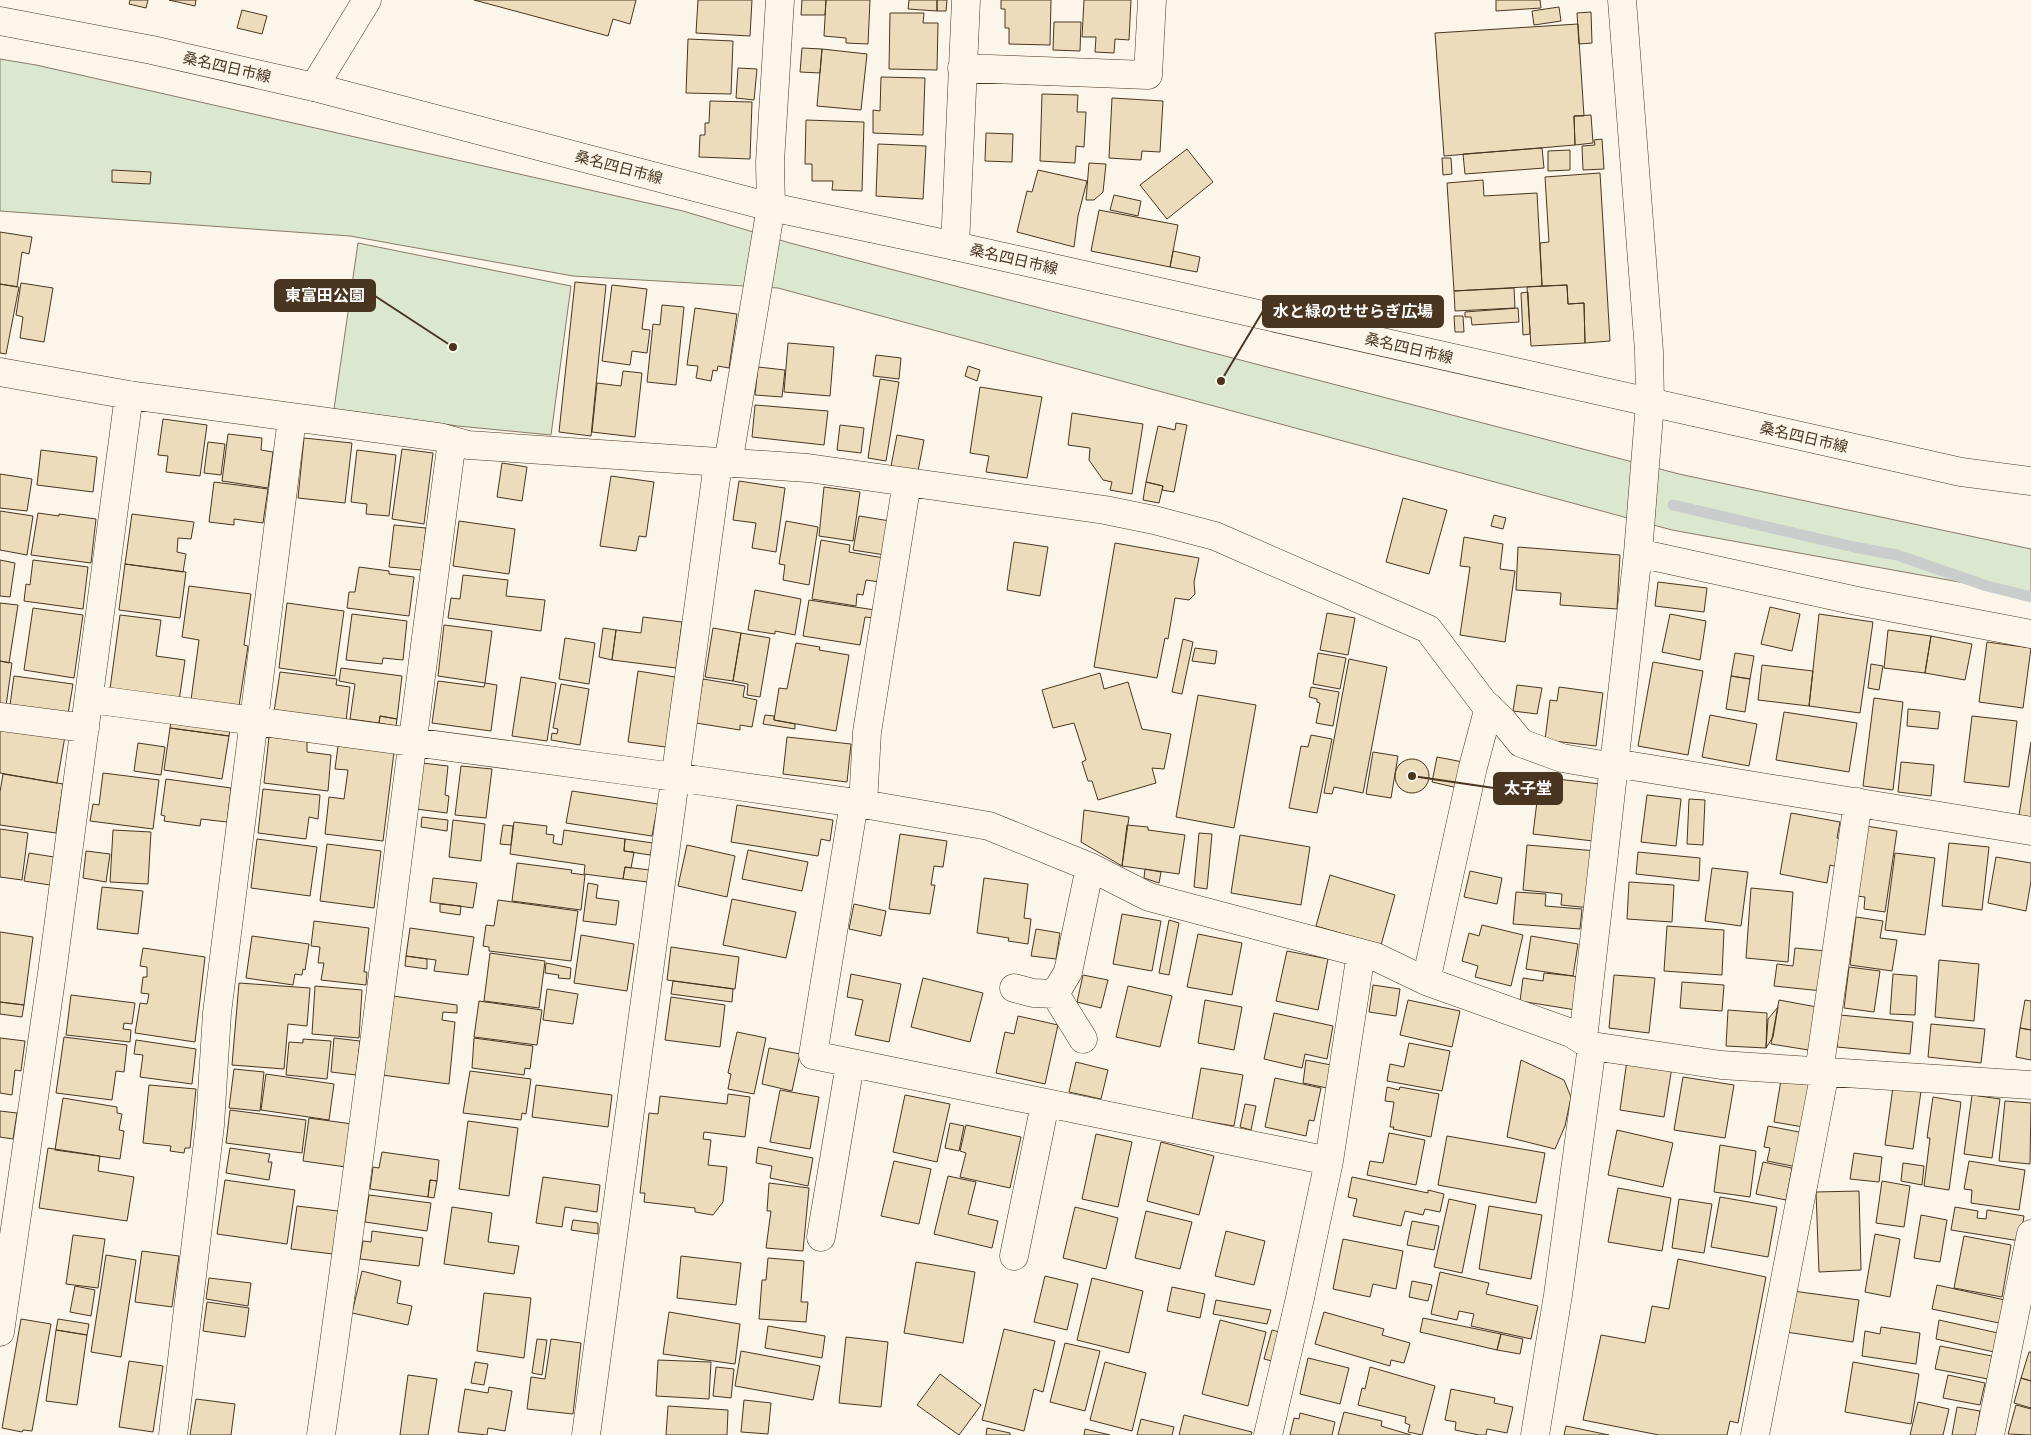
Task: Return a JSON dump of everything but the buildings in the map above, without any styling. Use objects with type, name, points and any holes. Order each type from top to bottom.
[{"type":"street","points":[[314,87],[367,0]]},
{"type":"street","points":[[586,1435],[675,777],[723,463],[771,207],[770,162],[780,0]]},
{"type":"street","points":[[955,246],[966,0]]},
{"type":"street","points":[[962,68],[1148,75],[1152,0]]},
{"type":"street","points":[[1535,1435],[1558,1295],[1588,1043],[1614,765],[1647,461],[1650,403],[1649,351],[1622,0]]},
{"type":"street","name":"桑名四日市線","points":[[0,21],[152,50],[314,87],[771,207],[955,246],[1961,472],[2031,481]]},
{"type":"street","points":[[0,372],[129,395],[439,437],[468,445],[808,468],[1105,510],[1154,520],[1215,536],[1428,628],[1489,707],[1521,743],[1562,758],[1858,802],[2031,831]]},
{"type":"street","points":[[0,1332],[90,699],[129,395]]},
{"type":"street","points":[[172,1435],[208,1144],[217,1012],[292,418]]},
{"type":"street","points":[[320,1435],[346,1263],[452,441]]},
{"type":"street","points":[[907,482],[858,803],[813,1055],[1328,1161]]},
{"type":"street","points":[[1639,544],[1857,601],[2031,634]]},
{"type":"street","points":[[90,699],[675,777],[858,803],[989,826],[1090,868],[1150,897],[1376,957],[1426,981],[1571,1033],[1588,1043],[1721,1065],[2031,1085]]},
{"type":"street","points":[[1426,981],[1473,767],[1489,707]]},
{"type":"street","points":[[0,717],[85,728]]},
{"type":"street","points":[[1756,1435],[1822,1072],[1858,802]]},
{"type":"street","points":[[1055,994],[1068,972],[1090,868]]},
{"type":"street","points":[[1268,1435],[1300,1298],[1328,1161],[1362,953]]},
{"type":"street","points":[[1014,988],[1033,993],[1055,994]]},
{"type":"street","points":[[1055,994],[1083,1039]]},
{"type":"street","points":[[821,1237],[850,1064]]},
{"type":"street","points":[[1014,1256],[1045,1104]]},
{"type":"street","points":[[1990,1435],[2031,1234]]},
{"type":"green space","points":[[0,59],[36,65],[683,211],[790,243],[1679,474],[2031,549],[2031,595],[1672,530],[778,288],[573,276],[350,236],[0,211]]},
{"type":"green space","points":[[358,243],[571,286],[551,435],[458,426],[334,409]]},
{"type":"waterway","points":[[1673,505],[1854,547],[1897,555],[1987,586],[2031,597]]},
{"type":"place","name":"東富田公園","points":[[453,347]]},
{"type":"place","name":"水と緑のせせらぎ広場","points":[[1221,381]]},
{"type":"place","name":"太子堂","points":[[1412,776]]}]
